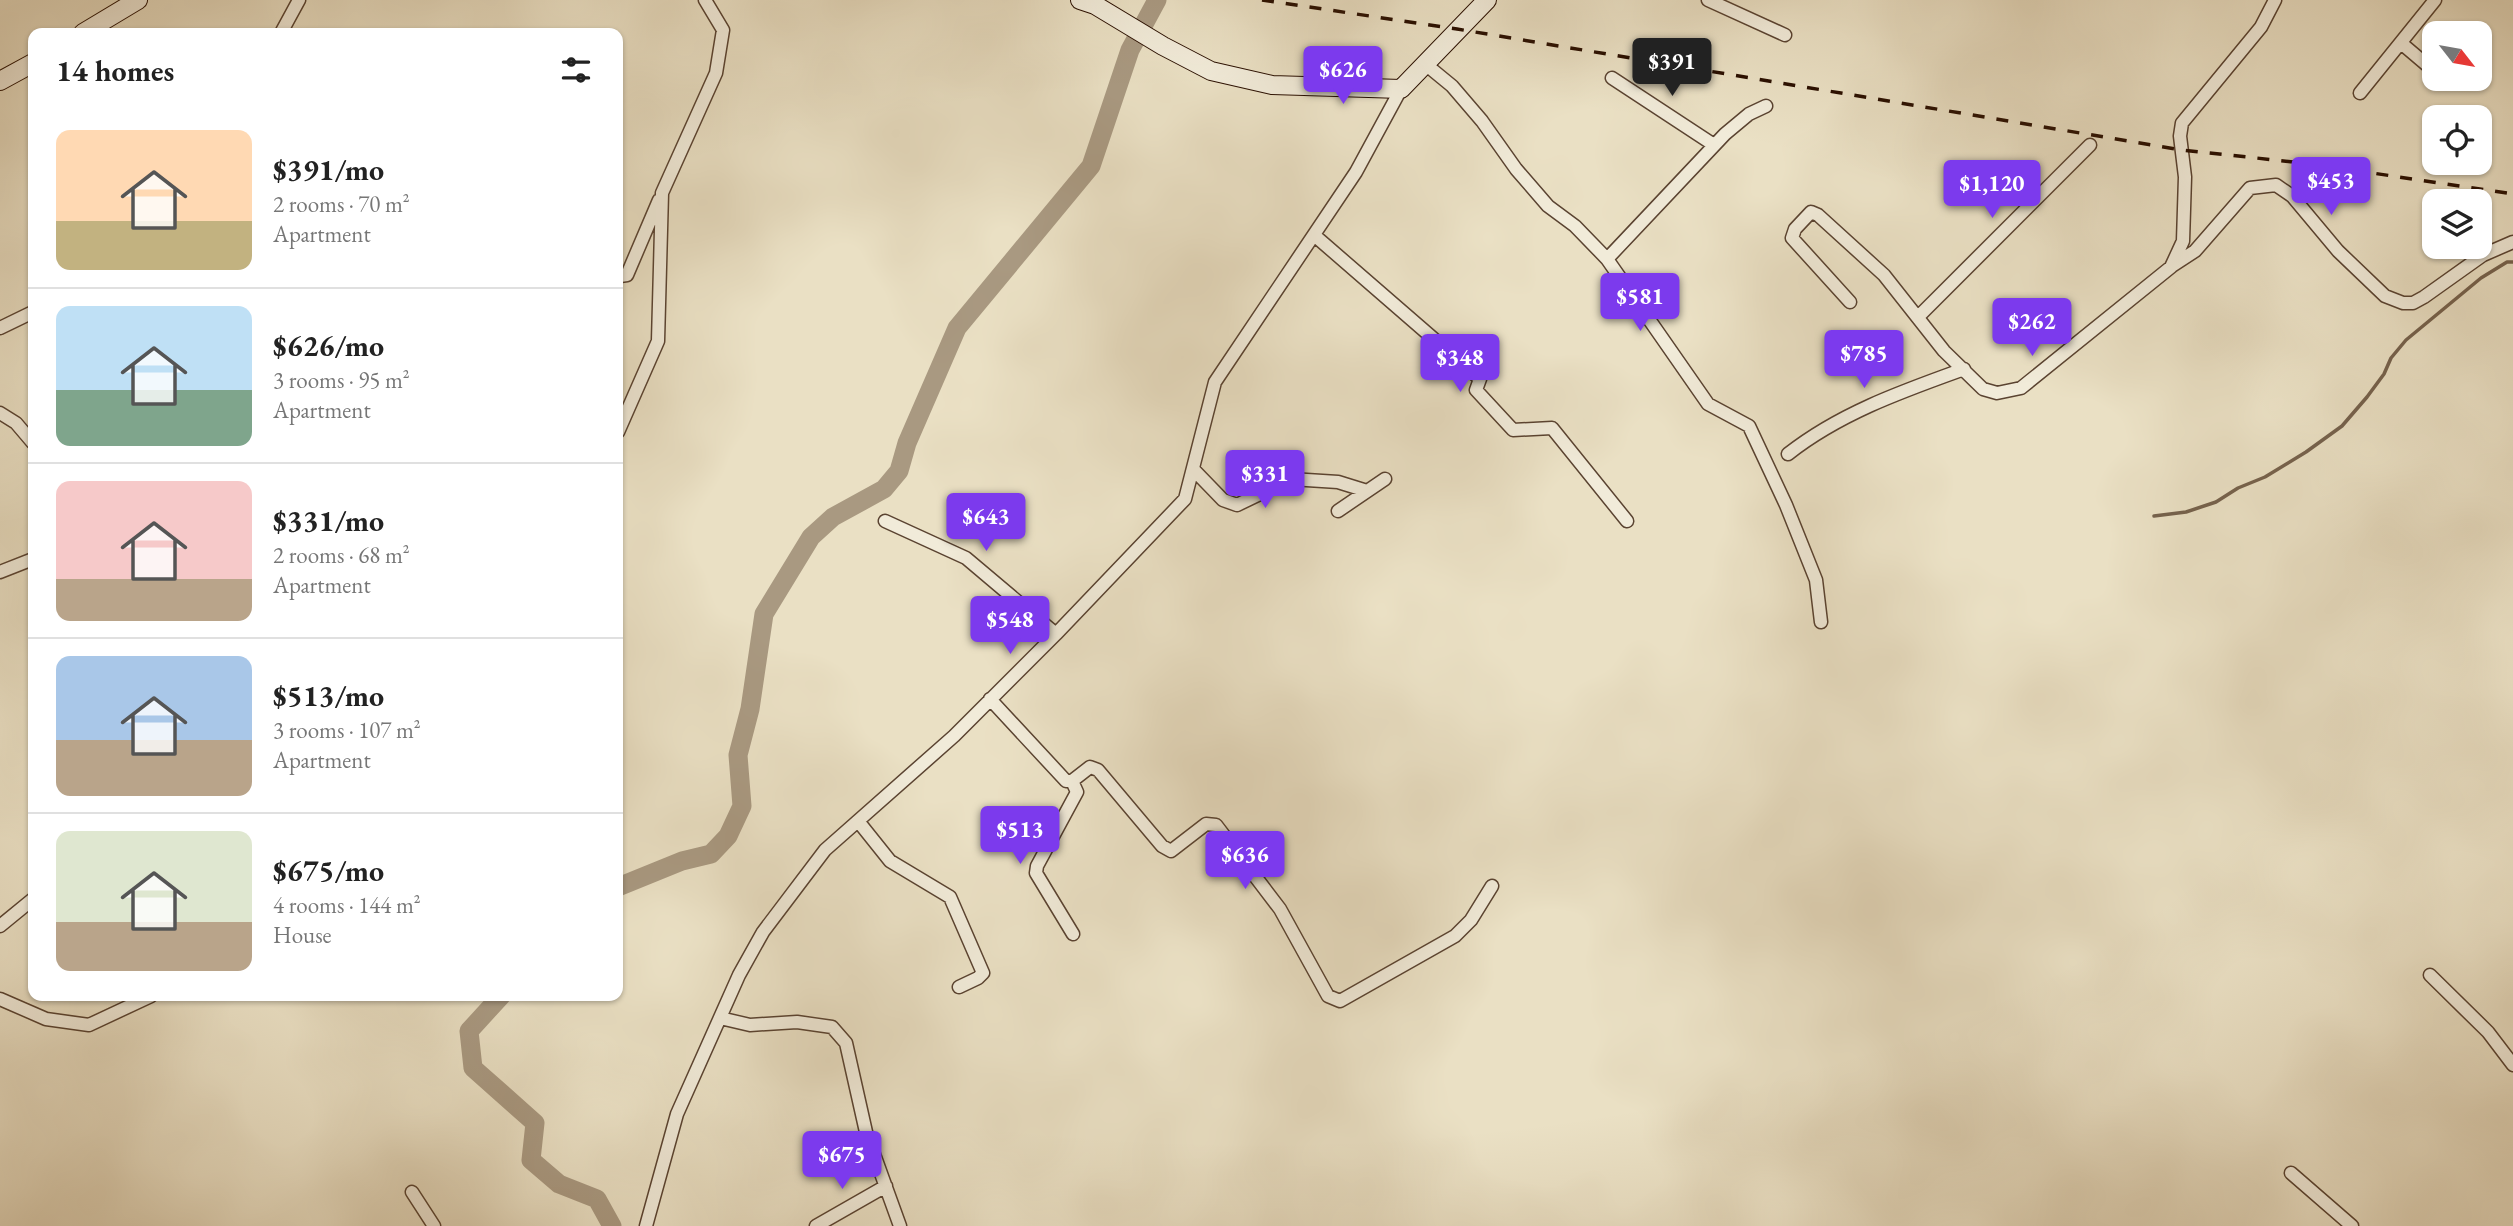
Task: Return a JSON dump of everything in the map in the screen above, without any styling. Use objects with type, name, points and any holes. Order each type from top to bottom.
[{"type":"main road","points":[[91,28],[138,0]]},
{"type":"main road","points":[[1080,0],[1095,5],[1210,71],[1272,85],[1401,89],[1487,0]]},
{"type":"main road","points":[[0,80],[28,66]]},
{"type":"street","points":[[284,28],[299,0]]},
{"type":"street","points":[[623,276],[627,275],[716,73],[723,30],[705,0]]},
{"type":"street","points":[[1709,0],[1785,35]]},
{"type":"street","points":[[2171,267],[2183,241],[2185,177],[2180,136],[2182,123],[2261,27],[2275,0]]},
{"type":"street","points":[[2360,93],[2435,0]]},
{"type":"street","points":[[2401,43],[2422,61]]},
{"type":"street","points":[[1424,63],[1452,86],[1548,206],[1576,226],[1607,259],[1708,404],[1749,426],[1786,505],[1816,580],[1821,622]]},
{"type":"street","points":[[1612,78],[1714,145]]},
{"type":"street","points":[[646,1226],[677,1114],[739,975],[763,932],[825,850],[954,736],[1185,499],[1215,382],[1356,172],[1401,89]]},
{"type":"street","points":[[1607,259],[1714,145],[1749,114],[1766,106]]},
{"type":"street","points":[[1918,317],[2090,145]]},
{"type":"street","points":[[1850,302],[1792,238],[1795,229],[1811,212],[1818,215],[1884,275],[1944,351],[1983,389],[1997,393],[2021,388],[2171,267],[2195,251],[2250,188],[2276,185],[2292,196],[2338,251],[2385,296],[2403,303],[2413,303],[2424,297],[2483,255],[2513,242]]},
{"type":"street","points":[[623,421],[658,341],[662,193]]},
{"type":"street","points":[[1314,235],[1480,379],[1476,390],[1513,430],[1552,428],[1627,521]]},
{"type":"street","points":[[0,328],[28,314]]},
{"type":"street","points":[[1788,454],[1815,433],[1868,406],[1964,369]]},
{"type":"street","points":[[0,413],[16,423],[28,437]]},
{"type":"street","points":[[1193,469],[1223,500],[1237,505],[1291,480],[1338,482],[1367,491]]},
{"type":"street","points":[[1338,511],[1385,479]]},
{"type":"street","points":[[885,521],[966,558],[1056,634]]},
{"type":"street","points":[[0,572],[28,561]]},
{"type":"street","points":[[990,699],[1066,781],[1072,781],[1090,767],[1098,770],[1162,846],[1171,851],[1206,824],[1216,825],[1280,909],[1328,996],[1340,1001],[1455,936],[1471,920],[1492,886]]},
{"type":"street","points":[[1072,781],[1077,792],[1037,866],[1036,873],[1073,934]]},
{"type":"street","points":[[858,821],[890,861],[950,897],[982,973],[978,978],[959,987]]},
{"type":"street","points":[[0,926],[28,904]]},
{"type":"street","points":[[2430,975],[2488,1032],[2513,1065]]},
{"type":"street","points":[[0,999],[46,1019],[89,1026],[140,1001]]},
{"type":"street","points":[[720,1018],[750,1025],[797,1022],[832,1027],[846,1042],[866,1132],[900,1226]]},
{"type":"street","points":[[2291,1173],[2352,1226]]},
{"type":"street","points":[[816,1226],[886,1186]]},
{"type":"street","points":[[412,1192],[434,1226]]},
{"type":"waterway","points":[[623,885],[682,861],[711,854],[728,836],[742,806],[738,755],[750,709],[764,614],[811,537],[833,517],[884,489],[899,471],[907,443],[957,328],[1091,166],[1130,50],[1157,0]]},
{"type":"waterway","points":[[2154,516],[2186,512],[2216,502],[2306,452],[2342,426],[2367,397],[2384,374],[2391,358],[2406,340],[2481,278],[2507,262],[2513,262]]},
{"type":"waterway","points":[[496,1001],[469,1031],[473,1068],[535,1123],[531,1160],[559,1184],[597,1199],[612,1226]]},
{"type":"railway","points":[[1262,0],[1457,29],[2182,150],[2312,164],[2513,194]]}]
